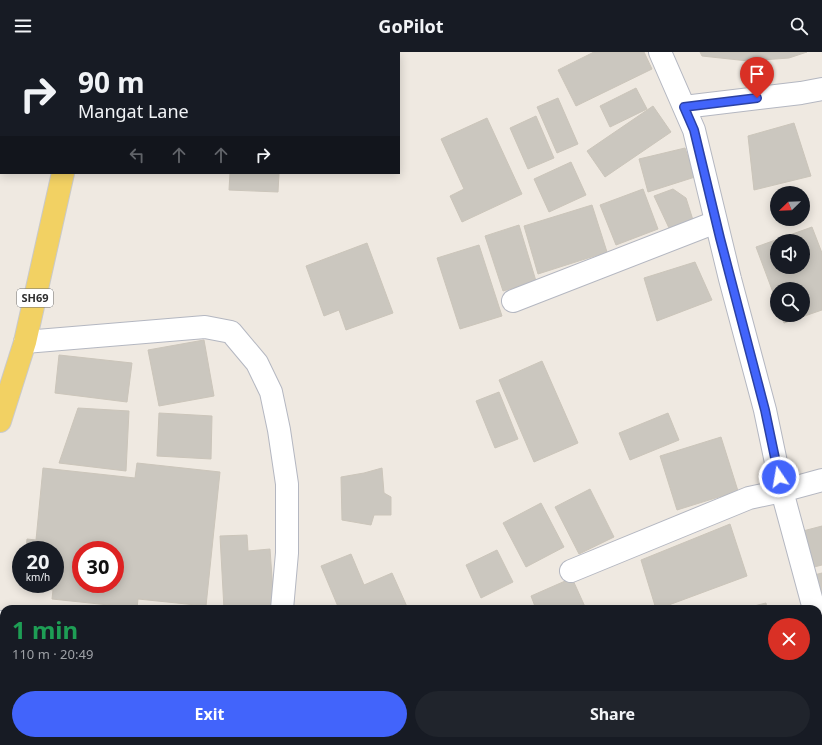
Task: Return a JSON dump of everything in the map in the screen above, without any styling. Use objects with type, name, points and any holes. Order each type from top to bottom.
[{"type":"main road","name":"SH69","points":[[0,421],[25,342],[63,174]]},
{"type":"street","points":[[660,52],[694,130],[716,222],[765,410],[782,491],[813,605]]},
{"type":"street","points":[[684,107],[801,93],[822,89]]},
{"type":"street","points":[[513,302],[716,222]]},
{"type":"street","points":[[25,342],[205,327],[231,332],[257,363],[271,392],[279,430],[287,484],[287,553],[282,605]]},
{"type":"street","points":[[571,571],[749,498],[822,480]]},
{"type":"building","points":[[594,52],[644,52],[652,69],[576,106],[558,70]]},
{"type":"building","points":[[700,52],[807,52],[789,58],[748,61],[702,56]]},
{"type":"building","points":[[636,88],[647,109],[610,127],[600,106]]},
{"type":"building","points":[[558,98],[578,144],[557,153],[537,107]]},
{"type":"building","points":[[653,106],[671,132],[605,177],[587,151]]},
{"type":"building","points":[[536,116],[554,158],[528,169],[510,128]]},
{"type":"building","points":[[487,118],[522,194],[462,222],[450,196],[464,189],[441,139]]},
{"type":"building","points":[[794,123],[811,176],[754,190],[748,136]]},
{"type":"building","points":[[685,148],[695,177],[648,192],[639,159]]},
{"type":"building","points":[[571,162],[586,195],[549,212],[534,179]]},
{"type":"building","points":[[230,174],[279,174],[278,192],[229,190]]},
{"type":"building","points":[[643,189],[658,229],[616,245],[600,205]]},
{"type":"building","points":[[673,189],[686,198],[693,220],[669,228],[654,196]]},
{"type":"building","points":[[592,205],[607,252],[538,274],[524,226]]},
{"type":"building","points":[[519,225],[536,281],[503,291],[485,236]]},
{"type":"building","points":[[812,227],[822,253],[822,310],[810,314],[810,282],[770,282],[770,284],[756,247],[770,242],[770,274],[810,274],[810,234],[792,234]]},
{"type":"building","points":[[367,243],[393,313],[346,330],[339,310],[324,316],[306,266]]},
{"type":"building","points":[[479,245],[502,316],[460,329],[437,258]]},
{"type":"building","points":[[695,262],[712,300],[657,321],[644,278]]},
{"type":"building","points":[[204,340],[214,396],[159,406],[148,350]]},
{"type":"building","points":[[59,355],[132,363],[127,402],[55,393]]},
{"type":"building","points":[[542,361],[578,443],[534,462],[499,380]]},
{"type":"building","points":[[499,392],[518,439],[495,448],[476,401]]},
{"type":"building","points":[[78,408],[129,411],[126,471],[59,463]]},
{"type":"building","points":[[159,413],[212,416],[211,459],[157,456]]},
{"type":"building","points":[[668,413],[679,440],[630,460],[619,433]]},
{"type":"building","points":[[721,437],[738,491],[677,510],[660,456]]},
{"type":"building","points":[[137,463],[220,472],[206,605],[138,599],[137,605],[109,605],[52,599],[53,593],[64,593],[64,541],[27,541],[27,539],[36,540],[43,468],[135,478]]},
{"type":"building","points":[[382,468],[384,493],[391,497],[391,515],[374,515],[371,525],[342,520],[341,477]]},
{"type":"building","points":[[590,489],[614,537],[579,554],[555,507]]},
{"type":"building","points":[[541,503],[564,547],[526,567],[503,523]]},
{"type":"building","points":[[730,524],[747,576],[669,605],[655,605],[641,560]]},
{"type":"building","points":[[822,526],[822,565],[814,567],[803,531]]},
{"type":"building","points":[[247,535],[248,551],[270,549],[274,605],[224,605],[220,536]]},
{"type":"building","points":[[497,550],[513,582],[481,598],[466,565]]},
{"type":"building","points":[[351,554],[364,585],[392,573],[406,605],[337,605],[321,566]]},
{"type":"building","points":[[822,573],[822,604],[814,575]]},
{"type":"building","points":[[572,578],[584,605],[534,605],[531,596]]},
{"type":"route","points":[[757,98],[684,107],[694,130],[720,238],[765,410],[779,477]]}]
